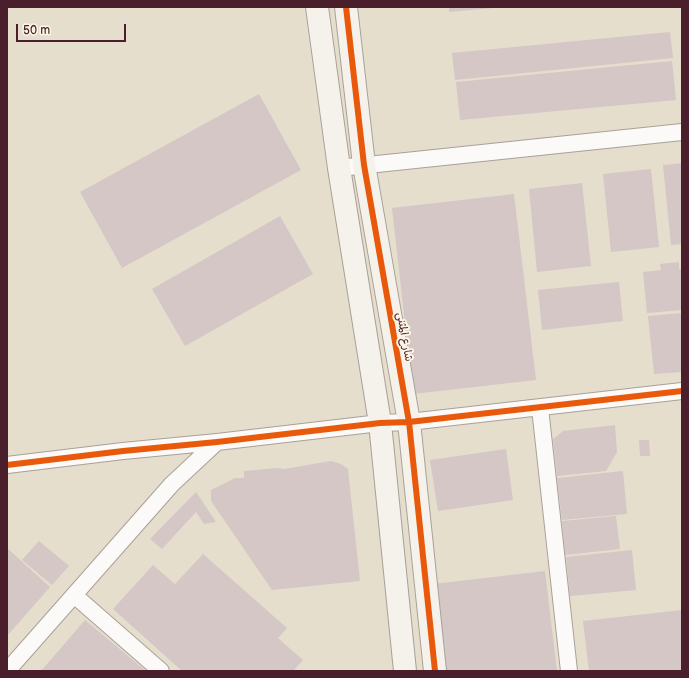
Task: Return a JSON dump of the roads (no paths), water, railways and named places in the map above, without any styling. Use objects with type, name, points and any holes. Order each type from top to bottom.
[{"type":"street","points":[[317,7],[339,168],[380,423],[405,671]]},
{"type":"street","name":"شارع المثنى","points":[[346,7],[364,165],[409,422],[435,671]]},
{"type":"street","points":[[339,168],[682,132]]},
{"type":"street","points":[[7,465],[380,423],[409,422],[540,408],[682,391]]},
{"type":"street","points":[[540,408],[568,671]]},
{"type":"street","points":[[7,671],[172,484],[217,442]]},
{"type":"street","points":[[74,595],[161,671]]}]
